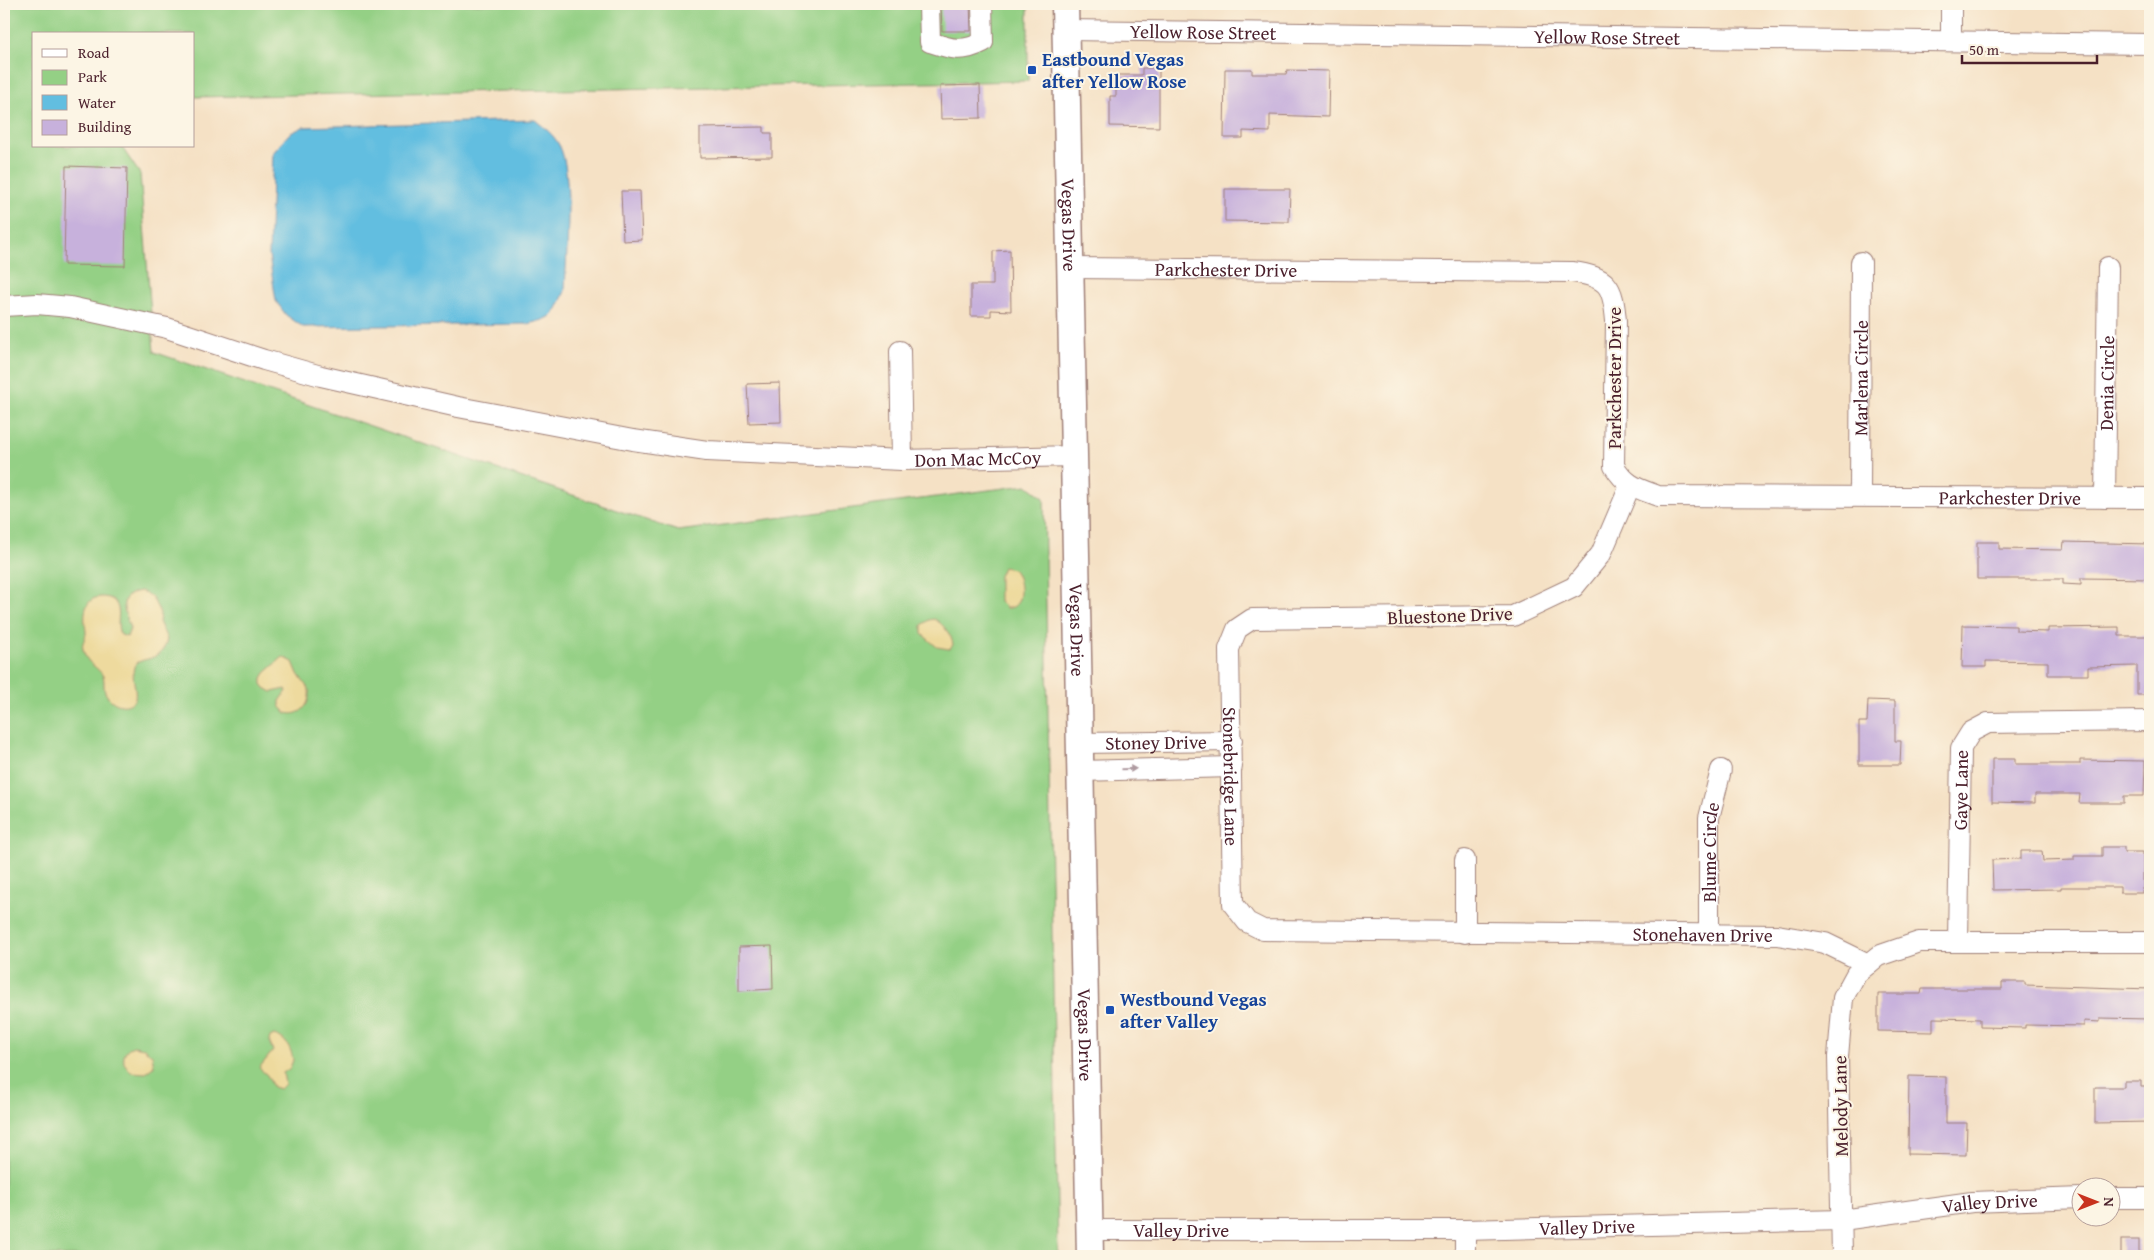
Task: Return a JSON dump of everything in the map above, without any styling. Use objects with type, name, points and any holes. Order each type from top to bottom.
[{"type":"main road","name":"Vegas Drive","points":[[1065,4],[1090,1256]]},
{"type":"street","points":[[929,4],[930,42],[960,50],[971,48],[983,42],[982,4]]},
{"type":"street","points":[[1950,4],[1951,41]]},
{"type":"street","name":"Yellow Rose Street","points":[[1065,30],[2150,44]]},
{"type":"street","name":"Marlena Circle","points":[[1860,496],[1861,262]]},
{"type":"street","name":"Denia Circle","points":[[2106,498],[2108,267]]},
{"type":"street","name":"Parkchester Drive","points":[[1070,268],[1572,272],[1591,275],[1606,283],[1614,298],[1616,321],[1614,466],[1621,478],[1630,486],[1658,496],[2150,498]]},
{"type":"street","points":[[4,306],[37,304],[70,307],[167,328],[320,376],[458,407],[633,440],[707,451],[902,460]]},
{"type":"street","name":"Don Mac McCoy","points":[[900,351],[902,460],[1074,456]]},
{"type":"street","name":"Bluestone Drive","points":[[1237,628],[1252,619],[1513,616],[1574,587],[1602,554],[1630,486]]},
{"type":"street","name":"Stonebridge Lane","points":[[1237,628],[1229,649],[1232,741],[1233,904],[1247,922]]},
{"type":"street","name":"Gaye Lane","points":[[1958,942],[1961,748],[1971,732],[1988,723],[2150,722]]},
{"type":"street","name":"Stoney Drive","points":[[1080,743],[1232,741]]},
{"type":"street","name":"Stoney Drive","points":[[1080,771],[1232,767]]},
{"type":"street","name":"Blume Circle","points":[[1709,934],[1710,818],[1721,770]]},
{"type":"street","points":[[1465,860],[1465,932]]},
{"type":"street","name":"Stonehaven Drive","points":[[1247,922],[1263,930],[1777,936],[1825,943],[1868,964]]},
{"type":"street","points":[[1868,964],[1878,956],[1919,942],[2150,942]]},
{"type":"street","name":"Melody Lane","points":[[1842,1256],[1838,1057],[1844,998],[1856,974],[1868,964]]},
{"type":"street","name":"Valley Drive","points":[[1089,1230],[1464,1230],[1842,1220],[1972,1202],[2072,1198]]},
{"type":"street","points":[[2122,1198],[2150,1198]]},
{"type":"street","points":[[1464,1230],[1465,1256]]},
{"type":"green space","points":[[4,4],[1028,4],[1028,81],[195,97],[195,32],[32,32],[32,148],[122,148],[140,174],[154,352],[678,531],[1027,485],[1044,498],[1058,1256],[4,1256]]},
{"type":"sand","points":[[1003,567],[1013,569],[1020,586],[1019,599],[1016,604],[1006,608],[999,601],[999,576]]},
{"type":"sand","points":[[141,591],[152,597],[160,613],[159,622],[167,639],[160,653],[136,663],[133,671],[135,699],[128,705],[123,705],[115,703],[107,696],[104,690],[103,676],[87,659],[83,646],[86,633],[85,615],[90,601],[95,598],[109,598],[117,606],[119,631],[121,635],[127,637],[130,629],[124,606],[125,601],[127,596]]},
{"type":"sand","points":[[934,619],[944,627],[951,638],[953,645],[949,649],[937,647],[922,634],[922,625]]},
{"type":"sand","points":[[283,657],[293,662],[298,674],[309,690],[307,704],[304,708],[291,714],[286,713],[280,706],[280,701],[287,691],[286,689],[272,692],[262,684],[262,678],[265,673]]},
{"type":"sand","points":[[274,1035],[282,1038],[287,1044],[293,1060],[290,1068],[283,1073],[285,1084],[280,1089],[273,1087],[267,1075],[259,1068],[273,1051],[269,1041],[270,1037]]},
{"type":"sand","points":[[134,1046],[144,1048],[152,1055],[154,1066],[146,1073],[131,1072],[124,1063],[125,1052],[128,1048]]},
{"type":"water","points":[[535,120],[551,134],[559,145],[564,158],[568,194],[565,291],[552,315],[543,320],[527,324],[303,327],[286,315],[276,301],[269,255],[273,153],[289,134],[303,127]]},
{"type":"building","points":[[941,4],[970,4],[971,31],[942,31]]},
{"type":"building","points":[[1142,68],[1159,68],[1159,127],[1110,126],[1110,96],[1116,96],[1116,75],[1142,75]]},
{"type":"building","points":[[1225,69],[1252,69],[1252,74],[1286,74],[1287,70],[1329,71],[1328,117],[1270,115],[1270,132],[1243,131],[1243,138],[1224,138]]},
{"type":"building","points":[[980,85],[981,118],[941,119],[940,86]]},
{"type":"building","points":[[764,127],[764,133],[772,133],[772,157],[700,158],[700,128]]},
{"type":"building","points":[[66,166],[127,168],[125,266],[64,265]]},
{"type":"building","points":[[1225,189],[1290,189],[1289,222],[1225,221]]},
{"type":"building","points":[[621,191],[640,191],[642,240],[623,241]]},
{"type":"building","points":[[1010,250],[1011,311],[991,310],[991,316],[971,316],[971,285],[993,285],[993,251]]},
{"type":"building","points":[[780,383],[781,422],[749,423],[747,384]]},
{"type":"building","points":[[1977,542],[1999,542],[1999,549],[2063,550],[2064,542],[2150,544],[2150,579],[2081,578],[2081,585],[2063,584],[2063,579],[1977,579]]},
{"type":"building","points":[[1963,625],[2016,626],[2016,631],[2048,632],[2048,628],[2119,627],[2119,636],[2150,636],[2150,695],[2137,695],[2137,666],[2088,667],[2088,675],[2048,675],[2048,662],[1986,661],[1986,667],[1962,667]]},
{"type":"building","points":[[1868,700],[1895,701],[1895,741],[1901,741],[1900,765],[1859,765],[1859,722],[1867,722]]},
{"type":"building","points":[[1992,759],[2015,759],[2015,764],[2080,764],[2080,760],[2145,761],[2144,796],[2124,796],[2124,803],[2079,803],[2080,794],[2035,794],[2035,803],[1992,802]]},
{"type":"building","points":[[2102,847],[2124,847],[2124,852],[2143,852],[2143,893],[2120,893],[2120,887],[1993,890],[1992,860],[2021,859],[2021,851],[2042,851],[2043,861],[2074,860],[2074,856],[2102,856]]},
{"type":"building","points":[[772,946],[773,989],[739,991],[739,947]]},
{"type":"building","points":[[2002,982],[2025,982],[2025,985],[2150,989],[2150,1019],[2100,1018],[2100,1022],[2084,1021],[2084,1026],[2025,1025],[2025,1028],[1980,1027],[1980,1019],[1933,1018],[1933,1032],[1878,1031],[1878,994],[1921,994],[1922,989],[2002,989]]},
{"type":"building","points":[[1909,1076],[1946,1077],[1946,1123],[1967,1123],[1966,1155],[1908,1154]]},
{"type":"building","points":[[2124,1081],[2141,1081],[2141,1087],[2150,1087],[2150,1122],[2095,1123],[2095,1087],[2124,1087]]},
{"type":"building","points":[[2121,1240],[2139,1240],[2139,1256],[2121,1256]]},
{"type":"place","name":"Eastbound Vegas after Yellow Rose","points":[[1032,70]]},
{"type":"place","name":"Westbound Vegas after Valley","points":[[1110,1010]]}]
